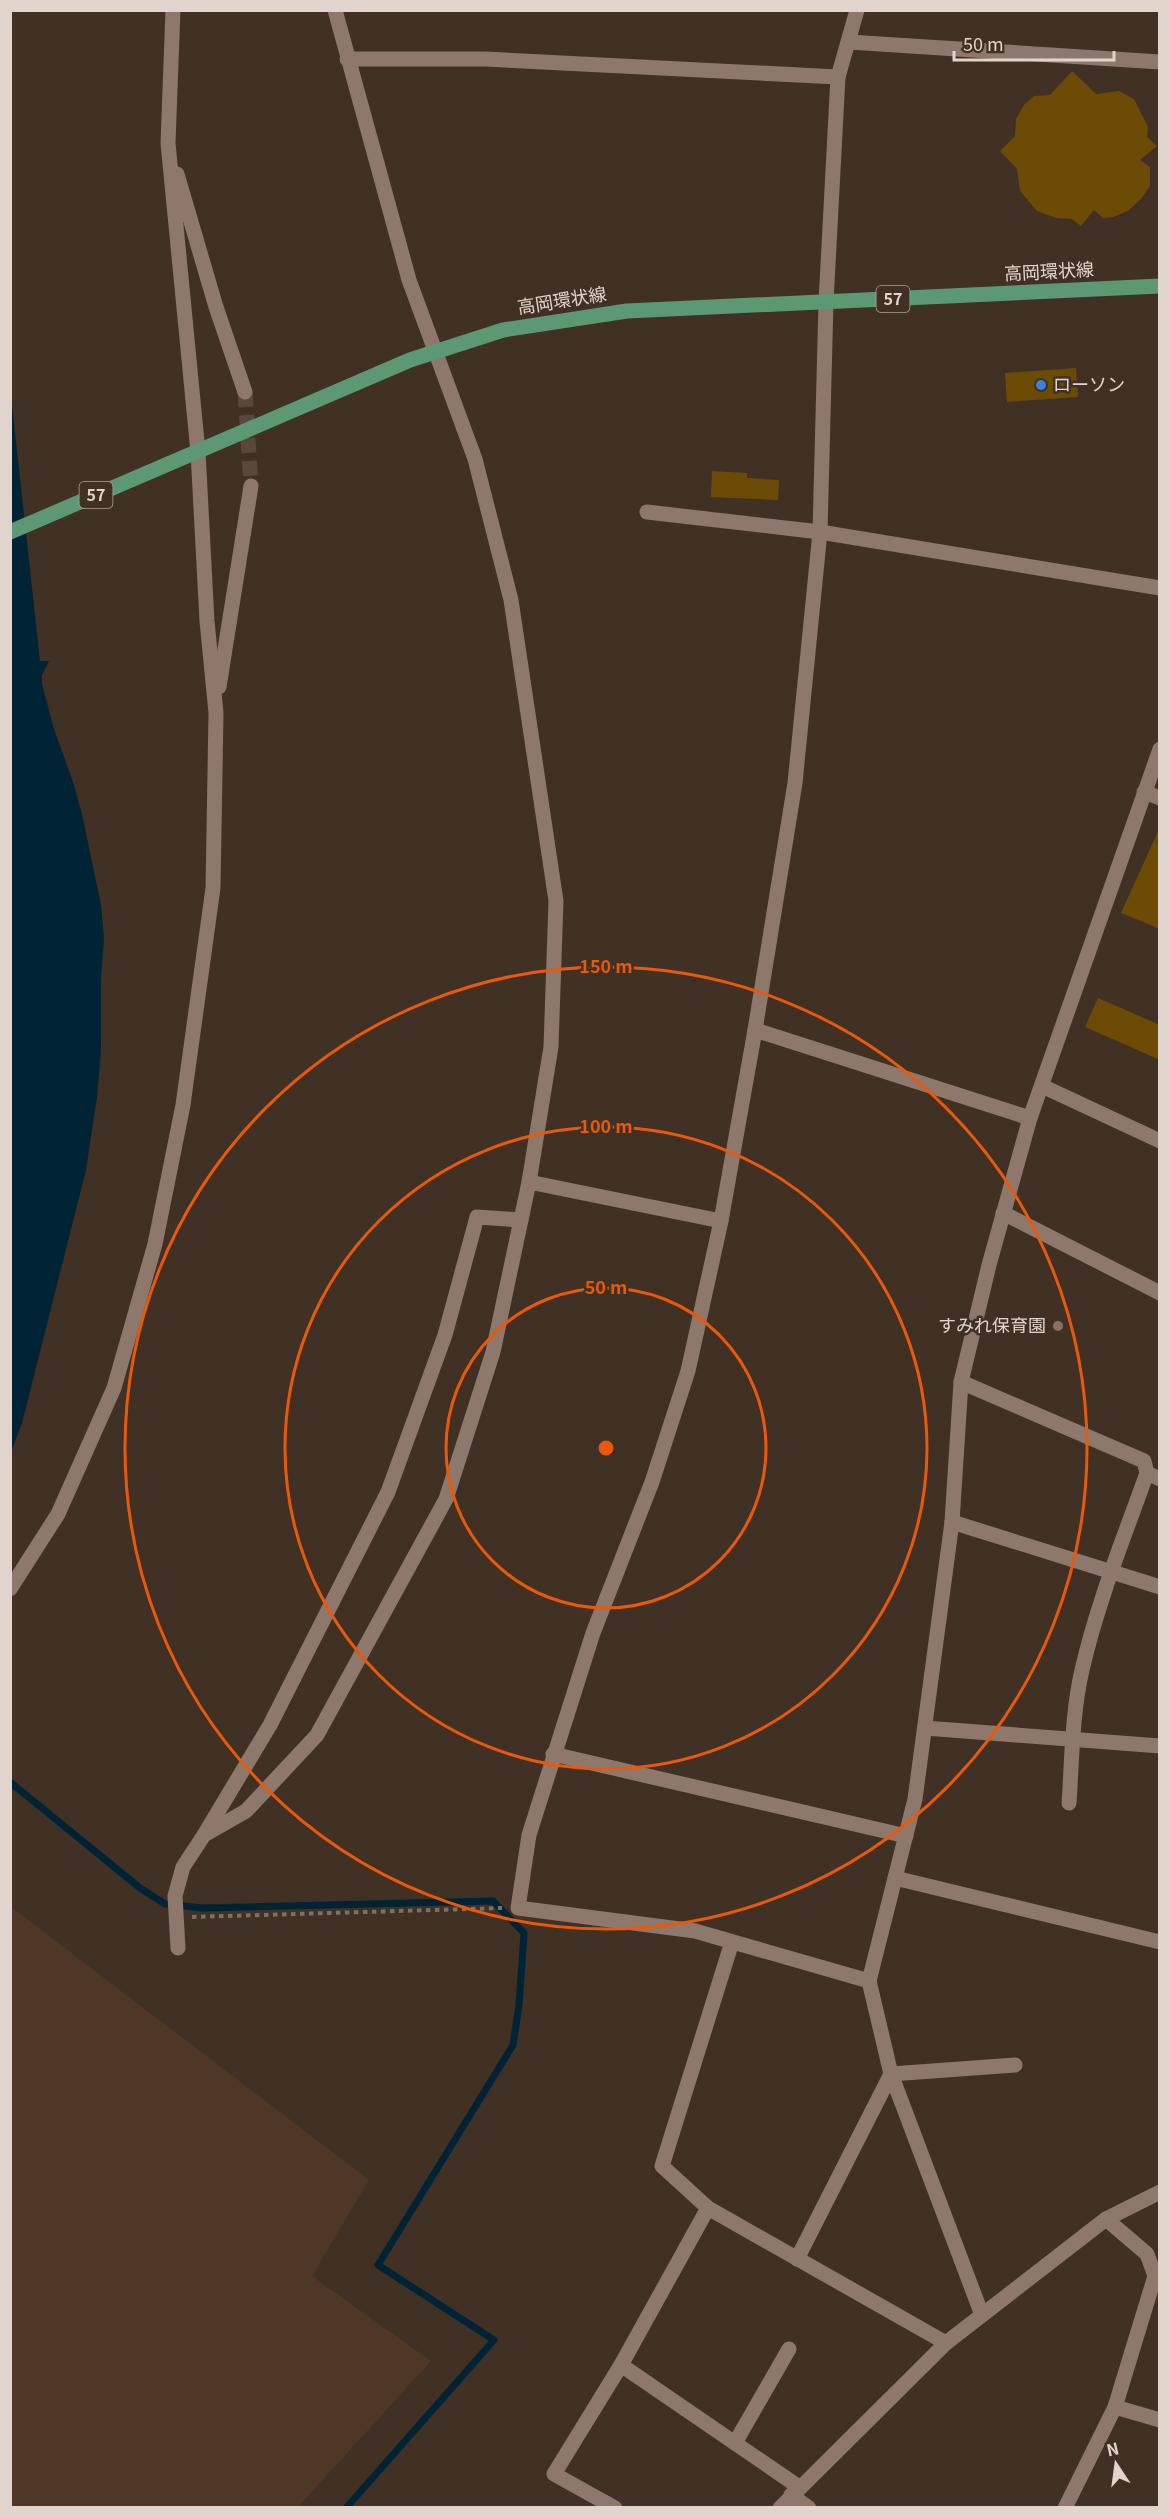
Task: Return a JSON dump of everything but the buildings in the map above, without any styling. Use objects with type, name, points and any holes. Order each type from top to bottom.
[{"type":"main road","name":"高岡環状線","points":[[10,532],[410,360],[504,330],[627,311],[1160,286]]},
{"type":"street","points":[[173,10],[168,143],[198,452],[207,621],[216,713]]},
{"type":"street","points":[[204,1835],[246,1811],[317,1735],[446,1499],[493,1352],[529,1182],[551,1047],[555,901],[511,600],[475,459],[409,280],[335,10]]},
{"type":"street","points":[[857,10],[838,77],[826,302],[820,532],[795,783],[756,1030],[722,1221],[688,1371],[652,1482],[593,1633],[529,1834],[518,1908],[695,1931],[869,1982]]},
{"type":"street","points":[[849,42],[1160,62]]},
{"type":"street","points":[[347,59],[485,59],[838,77]]},
{"type":"street","points":[[168,143],[216,307],[245,392]]},
{"type":"street","points":[[10,1589],[58,1514],[114,1388],[155,1244],[183,1105],[213,888],[216,713],[251,486]]},
{"type":"street","points":[[647,512],[820,532],[1160,588]]},
{"type":"street","points":[[982,2315],[891,2074],[869,1982],[915,1799],[952,1522],[961,1382],[989,1265],[1030,1118],[1160,749]]},
{"type":"street","points":[[1144,792],[1160,798]]},
{"type":"street","points":[[756,1030],[1030,1118]]},
{"type":"street","points":[[1042,1086],[1160,1141]]},
{"type":"street","points":[[529,1182],[722,1221]]},
{"type":"street","points":[[1004,1213],[1160,1293]]},
{"type":"street","points":[[178,1948],[175,1896],[183,1867],[270,1725],[388,1492],[445,1335],[477,1217],[521,1220]]},
{"type":"street","points":[[961,1382],[1144,1461],[1153,1476],[1112,1572],[1082,1671],[1073,1739],[1069,1803]]},
{"type":"street","points":[[952,1522],[1160,1587]]},
{"type":"street","points":[[925,1728],[1160,1746]]},
{"type":"street","points":[[553,1754],[906,1836]]},
{"type":"street","points":[[895,1878],[1160,1942]]},
{"type":"street","points":[[732,1942],[662,2166],[708,2208],[946,2343]]},
{"type":"street","points":[[891,2074],[1015,2065]]},
{"type":"street","points":[[797,2259],[891,2074]]},
{"type":"street","points":[[780,2508],[946,2343],[1106,2220],[1160,2192]]},
{"type":"street","points":[[615,2508],[554,2474],[621,2365],[708,2208]]},
{"type":"street","points":[[1065,2508],[1115,2407],[1155,2276],[1147,2254],[1106,2220]]},
{"type":"street","points":[[735,2443],[789,2349]]},
{"type":"street","points":[[621,2365],[735,2443],[795,2491],[809,2508]]},
{"type":"street","points":[[1115,2407],[1160,2420]]},
{"type":"path","points":[[176,1917],[518,1908]]},
{"type":"shaded area","points":[[11,1907],[369,2180],[312,2276],[431,2361],[298,2507],[11,2507]]},
{"type":"water","points":[[10,387],[40,661],[49,661],[42,675],[42,684],[82,814],[101,905],[104,938],[101,979],[101,1050],[97,1097],[86,1170],[22,1423],[11,1452]]},
{"type":"waterway","points":[[10,1782],[140,1888],[165,1904],[202,1908],[493,1901],[524,1933],[519,2005],[513,2045],[378,2265],[494,2340],[346,2508]]},
{"type":"tunnel","points":[[245,392],[251,486]]},
{"type":"place","name":"ローソン","points":[[1041,385]]},
{"type":"place","name":"すみれ保育園","points":[[1058,1326]]}]
